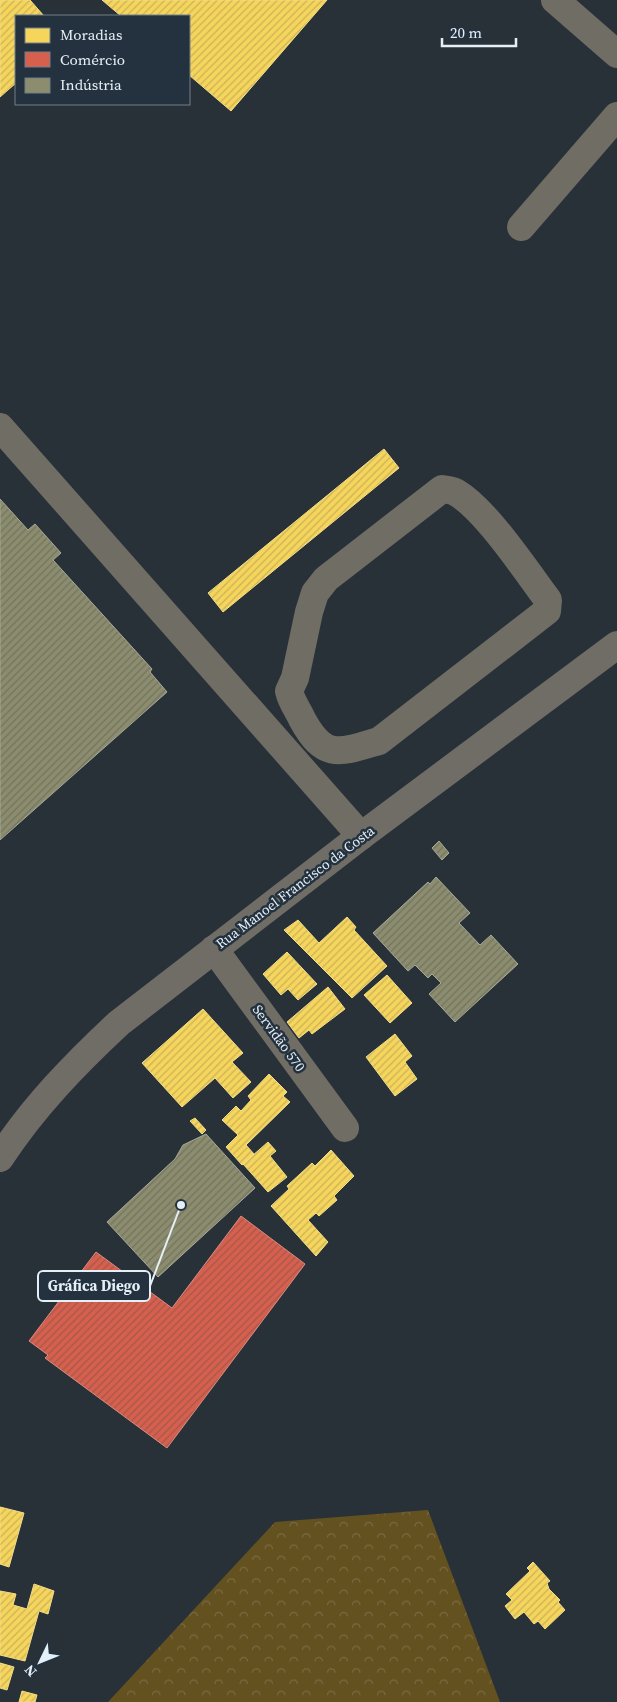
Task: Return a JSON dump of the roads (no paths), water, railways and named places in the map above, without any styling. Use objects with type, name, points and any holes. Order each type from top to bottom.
[{"type":"main road","name":"Rua Manoel Francisco da Costa","points":[[0,1158],[40,1103],[83,1056],[119,1023],[361,836],[617,645]]},
{"type":"street","points":[[555,0],[617,54]]},
{"type":"street","points":[[521,227],[617,116]]},
{"type":"street","points":[[0,427],[361,836]]},
{"type":"street","points":[[442,490],[455,492],[465,498],[491,526],[548,600],[547,611],[379,741],[351,749],[327,749],[320,746],[311,734],[290,697],[290,691],[295,678],[315,592],[326,580],[442,490]]},
{"type":"street","points":[[288,753],[311,734]]},
{"type":"street","name":"Servidão 570","points":[[214,949],[345,1128]]},
{"type":"place","name":"Gráfica Diego","points":[[181,1205]]}]
